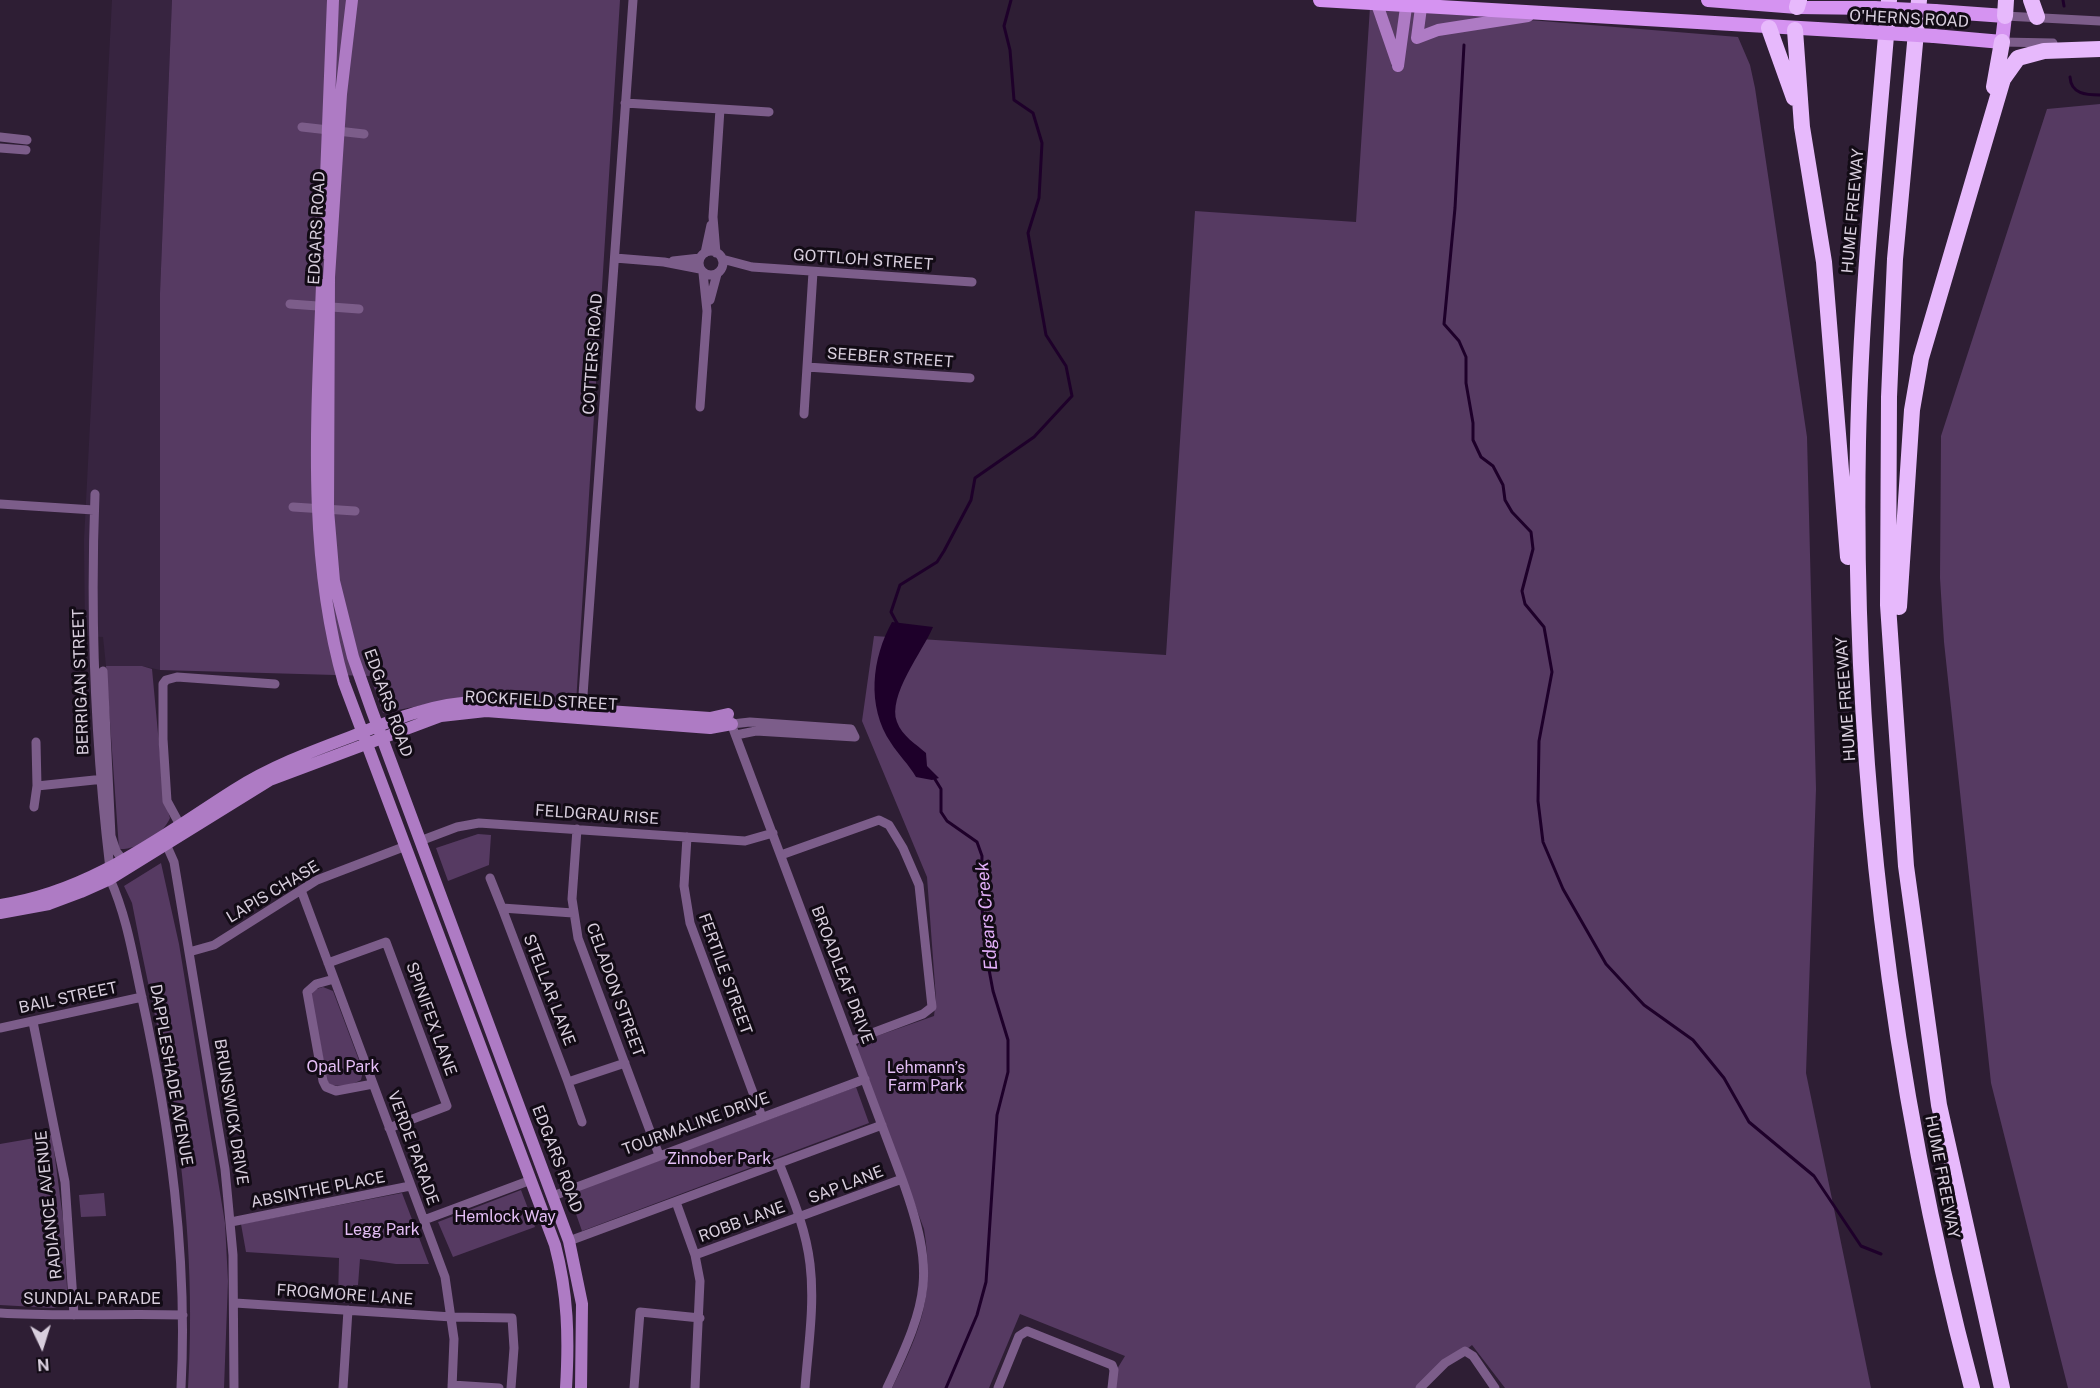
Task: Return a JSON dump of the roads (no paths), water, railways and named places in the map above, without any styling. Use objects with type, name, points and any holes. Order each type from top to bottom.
[{"type":"highway","name":"HUME FREEWAY","points":[[1919,0],[1895,259],[1889,387],[1888,582],[1894,692],[1906,866],[1939,1106],[2002,1388]]},
{"type":"highway","points":[[2031,0],[2037,17]]},
{"type":"highway","name":"HUME FREEWAY","points":[[1882,4],[1862,324],[1858,534],[1862,695],[1877,861],[1900,1044],[1926,1197],[1946,1291],[1972,1388]]},
{"type":"highway","points":[[1769,28],[1802,127]]},
{"type":"highway","points":[[1796,30],[1802,127],[1824,262],[1838,454],[1862,695]]},
{"type":"highway","points":[[1987,133],[2002,42]]},
{"type":"highway","points":[[1894,692],[1905,496],[1912,410],[1921,358],[2003,79],[2018,58],[2044,51],[2100,47]]},
{"type":"main road","points":[[326,0],[332,29]]},
{"type":"main road","name":"EDGARS ROAD","points":[[333,0],[333,130],[325,307],[321,565],[334,647],[365,738],[555,1245],[565,1286],[569,1343],[566,1388]]},
{"type":"main road","name":"EDGARS ROAD","points":[[333,130],[352,0]]},
{"type":"main road","name":"O'HERNS ROAD","points":[[1320,0],[1377,4],[1422,3],[1535,14],[1796,30],[1869,32],[2002,42]]},
{"type":"main road","name":"O'HERNS ROAD","points":[[1708,0],[1882,4],[1935,11],[2006,8]]},
{"type":"main road","points":[[1377,4],[1398,66],[1407,3]]},
{"type":"main road","points":[[1422,3],[1417,38],[1438,30],[1535,14]]},
{"type":"main road","points":[[1796,30],[1798,3]]},
{"type":"main road","points":[[2002,42],[2006,8]]},
{"type":"main road","name":"EDGARS ROAD","points":[[323,509],[339,604],[353,657],[569,1241],[582,1304],[581,1388]]},
{"type":"main road","name":"ROCKFIELD STREET","points":[[365,738],[378,726],[408,715],[464,703],[710,728],[731,721]]},
{"type":"main road","name":"ROCKFIELD STREET","points":[[0,913],[49,904],[110,874],[164,841],[254,778],[307,753],[365,738],[382,738],[441,716],[460,712],[582,714]]},
{"type":"main road","points":[[406,846],[420,841]]},
{"type":"main road","name":"ROCKFIELD STREET","points":[[0,905],[60,891],[110,874]]},
{"type":"main road","points":[[531,1180],[545,1174]]},
{"type":"main road","name":"TOURMALINE DRIVE","points":[[539,1201],[553,1196]]},
{"type":"street","name":"COTTERS ROAD","points":[[582,714],[633,0]]},
{"type":"street","name":"O'HERNS ROAD","points":[[2006,8],[2037,17],[2100,21]]},
{"type":"street","name":"O'HERNS ROAD","points":[[2002,42],[2100,47]]},
{"type":"street","points":[[625,103],[769,112]]},
{"type":"street","points":[[700,407],[707,311],[702,271],[703,256],[713,217],[720,109]]},
{"type":"street","points":[[302,127],[364,135]]},
{"type":"street","points":[[0,137],[27,145],[0,148]]},
{"type":"street","points":[[707,311],[719,272],[713,217]]},
{"type":"street","points":[[664,262],[703,256]]},
{"type":"street","name":"GOTTLOH STREET","points":[[703,256],[719,256],[752,267]]},
{"type":"street","points":[[615,258],[664,262],[702,271]]},
{"type":"street","name":"GOTTLOH STREET","points":[[702,271],[719,272],[752,267],[972,282]]},
{"type":"street","points":[[804,414],[813,272]]},
{"type":"street","points":[[290,304],[358,309]]},
{"type":"street","name":"SEEBER STREET","points":[[807,367],[970,378]]},
{"type":"street","name":"BERRIGAN STREET","points":[[95,494],[98,670],[110,874]]},
{"type":"street","points":[[0,504],[94,510]]},
{"type":"street","points":[[293,507],[356,512]]},
{"type":"street","points":[[183,828],[167,801],[163,739],[163,684],[166,680],[177,677],[275,684]]},
{"type":"street","name":"ROCKFIELD STREET","points":[[731,721],[808,730]]},
{"type":"street","name":"BROADLEAF DRIVE","points":[[731,721],[922,1238],[925,1278],[916,1323],[887,1388]]},
{"type":"street","points":[[33,807],[37,786],[36,742]]},
{"type":"street","points":[[37,786],[105,779]]},
{"type":"street","name":"BERRIGAN STREET","points":[[105,779],[112,844],[126,864]]},
{"type":"street","points":[[782,855],[879,820],[889,825],[917,876],[924,912],[932,1008],[851,1041]]},
{"type":"street","name":"FELDGRAU RISE","points":[[420,841],[457,827],[479,823],[746,841],[773,833]]},
{"type":"street","name":"CELADON STREET","points":[[577,829],[573,913],[578,938],[659,1155]]},
{"type":"street","name":"FERTILE STREET","points":[[687,837],[684,886],[690,923],[762,1117]]},
{"type":"street","name":"BRUNSWICK DRIVE","points":[[164,841],[174,862],[214,1088],[231,1222],[235,1303],[234,1388]]},
{"type":"street","name":"LAPIS CHASE","points":[[189,952],[214,945],[317,880],[406,846]]},
{"type":"street","name":"DAPPLESHADE AVENUE","points":[[110,874],[125,915],[159,1078],[171,1151],[179,1222],[183,1315],[181,1388]]},
{"type":"street","name":"STELLAR LANE","points":[[490,878],[582,1122]]},
{"type":"street","name":"VERDE PARADE","points":[[301,890],[445,1277],[452,1317],[452,1387]]},
{"type":"street","name":"STELLAR LANE","points":[[502,908],[573,913]]},
{"type":"street","name":"SPINIFEX LANE","points":[[328,963],[386,942],[447,1106],[389,1128]]},
{"type":"street","points":[[334,979],[316,984],[307,992],[323,1081],[326,1087],[336,1091],[374,1083]]},
{"type":"street","name":"BAIL STREET","points":[[0,1028],[142,998]]},
{"type":"street","name":"RADIANCE AVENUE","points":[[33,1022],[65,1182],[74,1316]]},
{"type":"street","points":[[568,1082],[625,1063]]},
{"type":"street","name":"TOURMALINE DRIVE","points":[[553,1196],[865,1079]]},
{"type":"street","points":[[569,1241],[882,1125]]},
{"type":"street","points":[[779,1163],[800,1218],[811,1278],[805,1388]]},
{"type":"street","name":"SAP LANE","points":[[800,1218],[902,1179]]},
{"type":"street","points":[[424,1220],[531,1180]]},
{"type":"street","name":"ABSINTHE PLACE","points":[[231,1222],[410,1186]]},
{"type":"street","points":[[676,1202],[695,1255],[700,1281],[695,1388]]},
{"type":"street","name":"ROBB LANE","points":[[695,1255],[800,1218]]},
{"type":"street","name":"FROGMORE LANE","points":[[235,1303],[452,1317],[512,1318],[514,1348],[511,1388]]},
{"type":"street","points":[[344,1388],[348,1310]]},
{"type":"street","points":[[634,1388],[640,1312],[699,1318]]},
{"type":"street","name":"SUNDIAL PARADE","points":[[0,1313],[74,1316],[123,1313],[183,1315]]},
{"type":"street","points":[[998,1388],[1019,1336],[1025,1331],[1107,1362],[1114,1370],[1112,1388]]},
{"type":"street","points":[[1420,1388],[1455,1355],[1465,1351],[1473,1356],[1495,1388]]},
{"type":"street","points":[[452,1387],[499,1388]]},
{"type":"waterway","name":"Edgars Creek","points":[[898,625],[891,612],[900,585],[937,562],[971,500],[975,478],[1034,437],[1072,396],[1066,366],[1046,335],[1028,233],[1039,198],[1042,143],[1033,113],[1014,100],[1010,50],[1004,26],[1011,0]]},
{"type":"waterway","points":[[2063,0],[2064,6]]},
{"type":"waterway","points":[[1464,45],[1455,208],[1444,324],[1459,341],[1466,357],[1466,383],[1473,423],[1473,440],[1481,457],[1493,466],[1503,485],[1505,500],[1512,512],[1531,532],[1533,549],[1522,591],[1525,604],[1544,627],[1552,672],[1539,741],[1538,801],[1543,842],[1563,889],[1606,964],[1644,1005],[1693,1040],[1724,1078],[1749,1122],[1814,1176],[1861,1246],[1881,1254]]},
{"type":"waterway","points":[[2070,77],[2076,90],[2085,94],[2100,95]]},
{"type":"waterway","name":"Edgars Creek","points":[[933,776],[941,789],[941,812],[947,821],[977,842],[982,856],[981,899],[988,964],[993,991],[1008,1040],[1008,1072],[997,1115],[986,1282],[977,1315],[946,1388]]},
{"type":"park label","name":"Opal Park","points":[[343,1067]]},
{"type":"park label","name":"Lehmann’s Farm Park","points":[[926,1077]]},
{"type":"park label","name":"Zinnober Park","points":[[719,1159]]},
{"type":"park label","name":"Hemlock Way","points":[[505,1217]]},
{"type":"park label","name":"Legg Park","points":[[382,1230]]}]
